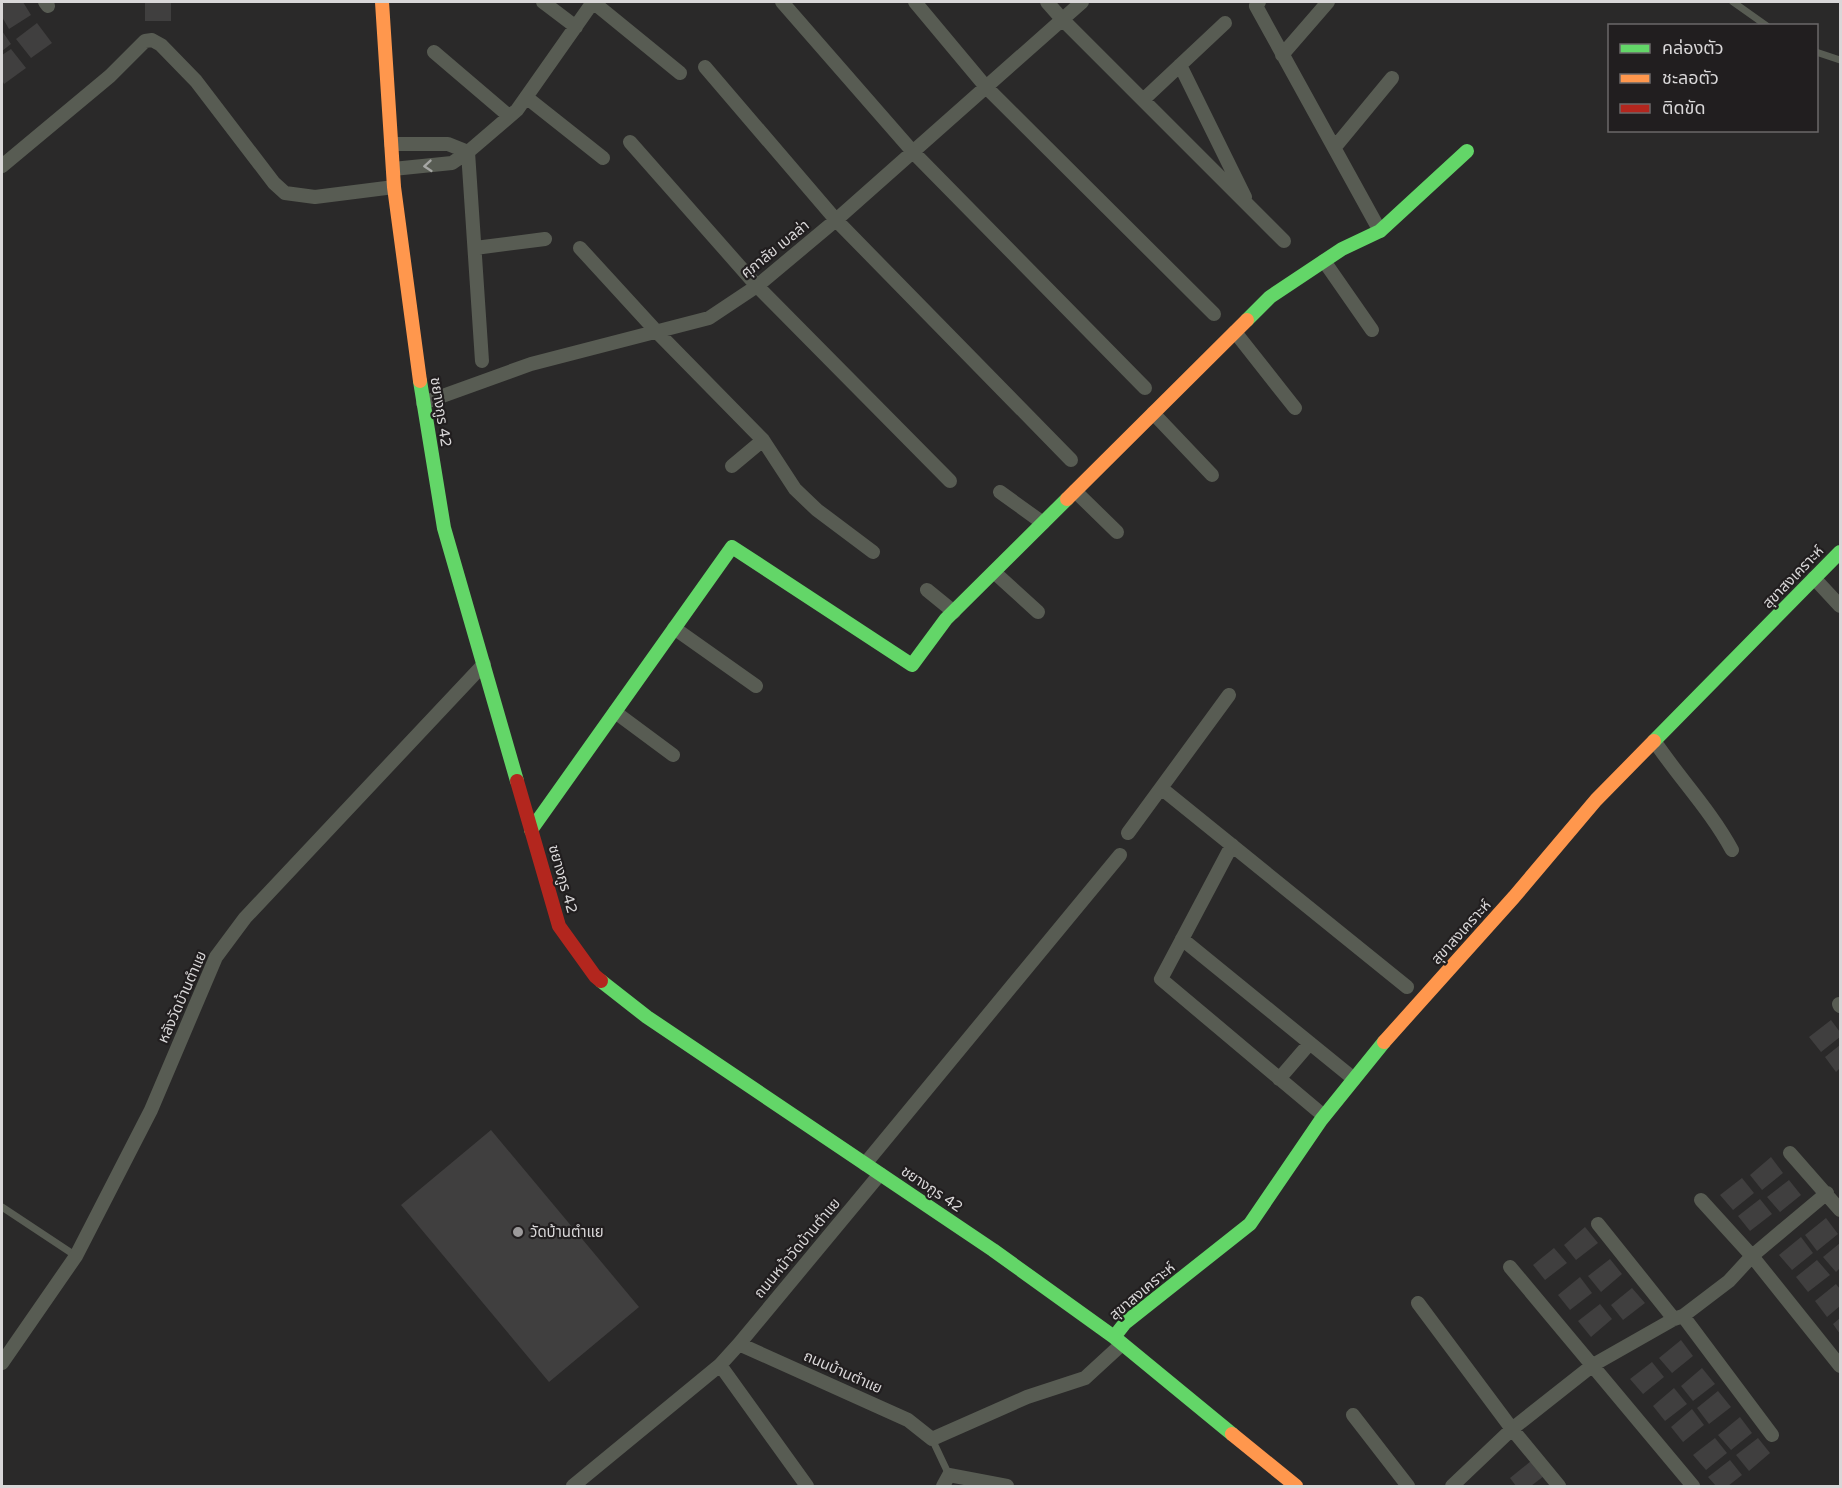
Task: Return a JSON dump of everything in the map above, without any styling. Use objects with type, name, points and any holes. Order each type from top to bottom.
[{"type":"street","name":"ชยางกูร 42","points":[[382,2],[394,187],[423,403],[444,528],[559,926],[595,976],[647,1017],[993,1250],[1118,1341],[1296,1486]]},
{"type":"street","points":[[543,2],[576,27]]},
{"type":"street","points":[[393,169],[452,164],[468,152],[517,110],[593,2],[680,73]]},
{"type":"street","points":[[782,2],[913,152],[1145,388]]},
{"type":"street","points":[[915,2],[986,87],[1214,314]]},
{"type":"street","points":[[1047,2],[1284,241]]},
{"type":"street","name":"ศุภาลัย เบลล่า","points":[[423,403],[531,364],[709,318],[757,286],[836,220],[1082,2]]},
{"type":"street","points":[[1259,2],[1256,6],[1380,231]]},
{"type":"street","points":[[1282,55],[1328,2]]},
{"type":"street","points":[[1143,100],[1225,23]]},
{"type":"street","points":[[2,166],[110,76],[145,41],[152,40],[165,48],[196,81],[274,183],[285,193],[315,197],[394,187]]},
{"type":"street","points":[[434,52],[509,116]]},
{"type":"street","points":[[1180,65],[1251,208]]},
{"type":"street","points":[[705,67],[836,220],[1071,460]]},
{"type":"street","points":[[1335,147],[1392,78]]},
{"type":"street","points":[[526,97],[603,158]]},
{"type":"street","points":[[630,142],[757,286],[950,481]]},
{"type":"street","points":[[391,144],[448,144],[468,152]]},
{"type":"street","points":[[531,830],[732,548],[912,665],[954,612],[1270,297],[1342,249],[1380,231],[1467,151]]},
{"type":"street","points":[[468,152],[482,360]]},
{"type":"street","points":[[475,248],[544,239]]},
{"type":"street","points":[[580,248],[657,332],[762,440],[795,489],[817,510],[873,552]]},
{"type":"street","points":[[1324,261],[1372,330]]},
{"type":"street","points":[[1235,332],[1294,408]]},
{"type":"street","points":[[1154,413],[1212,475]]},
{"type":"street","points":[[732,466],[762,440]]},
{"type":"street","points":[[1076,491],[1117,532]]},
{"type":"street","points":[[1000,492],[1043,523]]},
{"type":"street","name":"สุขาสงเคราะห์","points":[[1118,1341],[1125,1323],[1250,1224],[1323,1116],[1395,1028],[1514,897],[1596,800],[1840,552]]},
{"type":"street","points":[[994,572],[1038,612]]},
{"type":"street","points":[[1815,578],[1840,606]]},
{"type":"street","points":[[927,590],[954,612]]},
{"type":"street","points":[[674,628],[756,686]]},
{"type":"street","name":"หลังวัดบ้านตำแย","points":[[2,1363],[76,1256],[151,1110],[216,957],[245,918],[483,664]]},
{"type":"street","points":[[1128,833],[1229,695]]},
{"type":"street","points":[[615,712],[673,755]]},
{"type":"street","points":[[1655,742],[1672,768],[1719,825],[1732,850]]},
{"type":"street","points":[[1161,788],[1407,987]]},
{"type":"street","points":[[1232,845],[1161,979],[1323,1116]]},
{"type":"street","points":[[865,1164],[1120,855]]},
{"type":"street","points":[[1182,939],[1354,1079]]},
{"type":"street","points":[[1279,1079],[1310,1043]]},
{"type":"street","points":[[1790,1152],[1840,1210]]},
{"type":"street","name":"ถนนหน้าวัดบ้านตำแย","points":[[739,1344],[879,1174]]},
{"type":"street","points":[[1452,1486],[1512,1429],[1593,1365],[1678,1318],[1730,1281],[1752,1256],[1827,1193]]},
{"type":"street","points":[[1701,1200],[1752,1256],[1840,1366]]},
{"type":"street","points":[[1598,1224],[1678,1318],[1772,1435]]},
{"type":"street","points":[[1510,1267],[1693,1486]]},
{"type":"street","points":[[1418,1304],[1512,1429],[1559,1486]]},
{"type":"street","points":[[932,1439],[1027,1397],[1085,1378],[1118,1341]]},
{"type":"street","points":[[573,1486],[720,1365],[739,1344]]},
{"type":"street","name":"ถนนบ้านตำแย","points":[[739,1344],[908,1420],[932,1439]]},
{"type":"street","points":[[720,1365],[807,1486]]},
{"type":"street","points":[[1353,1415],[1408,1486]]},
{"type":"street","points":[[946,1481],[1008,1486]]},
{"type":"lane","points":[[1733,2],[1764,24]]},
{"type":"lane","points":[[1818,53],[1840,60]]},
{"type":"lane","points":[[2,1207],[76,1256]]},
{"type":"lane","points":[[932,1439],[946,1481]]},
{"type":"building","points":[[23,2],[31,15],[9,29],[2,17],[2,4]]},
{"type":"building","points":[[145,2],[171,2],[171,21],[145,21]]},
{"type":"building","points":[[37,23],[52,43],[31,58],[16,39]]},
{"type":"building","points":[[2,31],[11,44],[2,51]]},
{"type":"building","points":[[11,49],[26,68],[4,84],[2,55]]},
{"type":"building","points":[[1831,1020],[1840,1032],[1840,1037],[1821,1052],[1809,1037]]},
{"type":"building","points":[[1840,1045],[1840,1068],[1836,1072],[1825,1057]]},
{"type":"building","points":[[491,1130],[639,1307],[549,1382],[401,1205]]},
{"type":"building","points":[[1771,1157],[1783,1173],[1762,1190],[1750,1175]]},
{"type":"building","points":[[1742,1178],[1754,1193],[1733,1210],[1720,1195]]},
{"type":"building","points":[[1789,1180],[1801,1195],[1780,1212],[1767,1197]]},
{"type":"building","points":[[1760,1199],[1772,1214],[1750,1231],[1738,1216]]},
{"type":"building","points":[[1826,1218],[1838,1234],[1817,1251],[1805,1235]]},
{"type":"building","points":[[1585,1227],[1598,1243],[1576,1260],[1564,1245]]},
{"type":"building","points":[[1801,1237],[1813,1253],[1792,1270],[1779,1255]]},
{"type":"building","points":[[1840,1243],[1840,1268],[1836,1272],[1823,1257]]},
{"type":"building","points":[[1554,1248],[1567,1263],[1545,1280],[1533,1265]]},
{"type":"building","points":[[1610,1259],[1622,1274],[1601,1292],[1588,1276]]},
{"type":"building","points":[[1817,1260],[1830,1275],[1808,1292],[1796,1277]]},
{"type":"building","points":[[1580,1277],[1592,1293],[1570,1310],[1558,1295]]},
{"type":"building","points":[[1836,1284],[1840,1289],[1840,1306],[1827,1317],[1815,1301]]},
{"type":"building","points":[[1632,1288],[1645,1303],[1623,1320],[1611,1305]]},
{"type":"building","points":[[1600,1304],[1612,1319],[1591,1337],[1578,1321]]},
{"type":"building","points":[[1840,1318],[1840,1334],[1833,1324]]},
{"type":"building","points":[[1681,1340],[1693,1356],[1672,1373],[1659,1358]]},
{"type":"building","points":[[1652,1362],[1664,1377],[1643,1394],[1630,1379]]},
{"type":"building","points":[[1702,1368],[1715,1384],[1693,1401],[1681,1386]]},
{"type":"building","points":[[1674,1388],[1687,1404],[1665,1421],[1653,1406]]},
{"type":"building","points":[[1718,1391],[1731,1407],[1709,1424],[1697,1408]]},
{"type":"building","points":[[1692,1409],[1704,1425],[1683,1442],[1671,1427]]},
{"type":"building","points":[[1740,1417],[1752,1433],[1731,1450],[1718,1435]]},
{"type":"building","points":[[1715,1438],[1727,1453],[1706,1470],[1693,1455]]},
{"type":"building","points":[[1758,1438],[1770,1453],[1749,1471],[1736,1455]]},
{"type":"building","points":[[1730,1460],[1742,1475],[1728,1486],[1716,1486],[1708,1477]]},
{"type":"building","points":[[1531,1461],[1544,1476],[1531,1486],[1516,1486],[1510,1478]]},
{"type":"traffic: fast","points":[[1247,320],[1270,297],[1342,249],[1380,231],[1467,151]]},
{"type":"traffic: fast","points":[[420,381],[444,528],[517,781]]},
{"type":"traffic: fast","points":[[531,830],[732,547],[912,665],[946,619],[1067,499]]},
{"type":"traffic: fast","points":[[1654,741],[1840,552]]},
{"type":"traffic: fast","points":[[601,981],[647,1017],[993,1250],[1114,1337],[1232,1434]]},
{"type":"traffic: fast","points":[[1114,1337],[1125,1323],[1250,1224],[1321,1120],[1384,1042]]},
{"type":"traffic: slow","points":[[382,2],[394,187],[420,381]]},
{"type":"traffic: slow","points":[[1067,499],[1247,320]]},
{"type":"traffic: slow","points":[[1384,1042],[1514,897],[1596,800],[1654,741]]},
{"type":"traffic: slow","points":[[1232,1434],[1296,1486]]},
{"type":"traffic: jam","points":[[517,781],[559,926],[601,981]]},
{"type":"place","name":"วัดบ้านตำแย","points":[[518,1232]]}]
